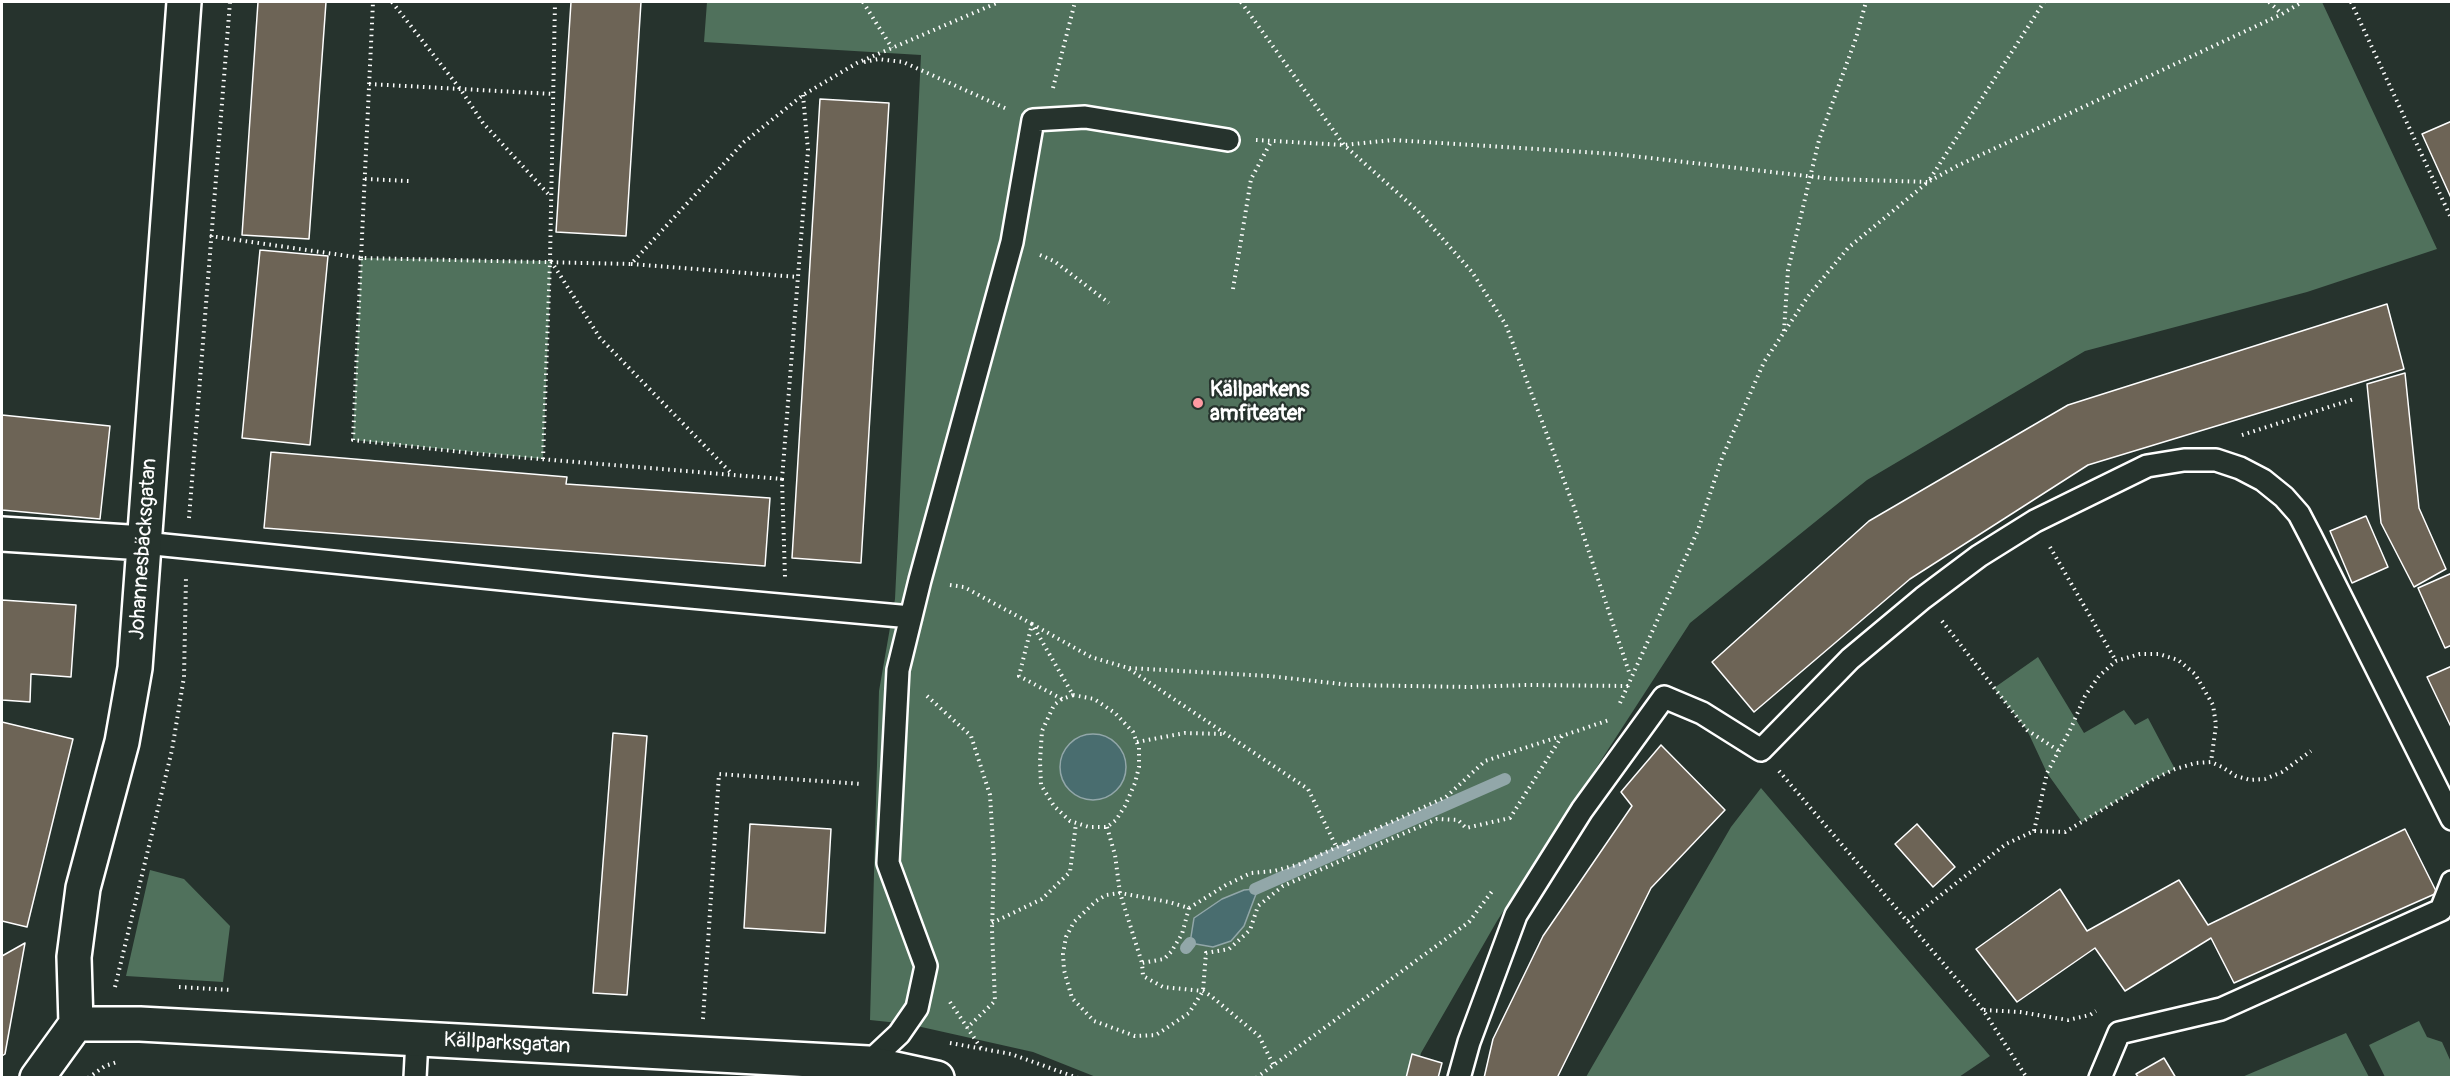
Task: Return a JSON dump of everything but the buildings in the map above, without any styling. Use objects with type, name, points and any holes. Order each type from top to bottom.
[{"type":"street","name":"Johannesbäcksgatan","points":[[76,1024],[74,957],[83,888],[124,731],[135,668],[184,2]]},
{"type":"street","points":[[2,534],[144,543]]},
{"type":"street","points":[[37,1077],[76,1024]]},
{"type":"street","name":"Källparksgatan","points":[[76,1024],[140,1024],[417,1039],[855,1067],[937,1077]]},
{"type":"lane","points":[[855,1067],[899,1034],[917,1008],[926,966],[888,863],[898,670],[920,580],[1012,242],[1039,119],[1085,117],[1228,140]]},
{"type":"lane","points":[[1459,1077],[1469,1042],[1516,915],[1582,810],[1664,697],[1702,713],[1761,750],[1850,659],[1923,598],[1979,556],[2035,521],[2147,466],[2184,460],[2216,460],[2240,468],[2263,480],[2284,497],[2299,514],[2451,819]]},
{"type":"lane","points":[[144,543],[911,617]]},
{"type":"lane","points":[[2100,1077],[2119,1033],[2221,1009],[2441,910],[2451,882]]},
{"type":"lane","points":[[415,1077],[417,1039]]},
{"type":"path","points":[[115,989],[172,750],[184,677],[187,547],[230,2]]},
{"type":"path","points":[[373,2],[353,440],[782,479]]},
{"type":"path","points":[[392,2],[461,90],[483,123],[551,197]]},
{"type":"path","points":[[543,459],[550,261],[555,2]]},
{"type":"path","points":[[863,2],[892,48]]},
{"type":"path","points":[[631,264],[744,142],[803,95],[857,63],[999,2]]},
{"type":"path","points":[[857,63],[878,59],[903,62],[978,98],[1039,119],[1075,2]]},
{"type":"path","points":[[1241,2],[1344,145],[1418,211],[1472,272],[1506,326],[1574,507],[1631,676]]},
{"type":"path","points":[[1784,332],[1788,270],[1819,140],[1856,38],[1866,2]]},
{"type":"path","points":[[1928,182],[2044,2]]},
{"type":"path","points":[[2269,2],[2282,14]]},
{"type":"path","points":[[1617,711],[1698,530],[1722,458],[1764,362],[1809,295],[1848,248],[1928,182],[1957,166],[2282,14],[2302,2]]},
{"type":"path","points":[[2351,2],[2451,220]]},
{"type":"path","points":[[369,84],[553,94]]},
{"type":"path","points":[[786,606],[782,479],[808,150],[803,95]]},
{"type":"path","points":[[1228,140],[1272,140],[1344,145],[1393,140],[1615,154],[1810,177],[1928,182]]},
{"type":"path","points":[[1233,289],[1251,179],[1272,140]]},
{"type":"path","points":[[365,179],[409,181]]},
{"type":"path","points":[[210,236],[361,258],[631,264],[798,277]]},
{"type":"path","points":[[1012,242],[1054,261],[1109,303]]},
{"type":"path","points":[[550,261],[600,338],[732,475]]},
{"type":"path","points":[[2234,438],[2354,399]]},
{"type":"path","points":[[2035,521],[2116,661]]},
{"type":"path","points":[[920,580],[964,587],[1091,657],[1128,668],[1269,676],[1350,685],[1628,686]]},
{"type":"path","points":[[1923,598],[2027,730],[2059,751]]},
{"type":"path","points":[[1032,624],[1073,695]]},
{"type":"path","points":[[1032,624],[1019,676],[1062,699]]},
{"type":"path","points":[[2034,831],[2047,774],[2085,696],[2099,676],[2116,661],[2140,654],[2159,654],[2178,660],[2195,674],[2213,705],[2217,725],[2211,762]]},
{"type":"path","points":[[1128,668],[1308,789],[1337,848]]},
{"type":"path","points":[[898,670],[971,736],[990,795],[994,860],[992,923],[995,1001],[967,1028]]},
{"type":"path","points":[[1073,695],[1094,699],[1116,713],[1133,732],[1137,742],[1139,767],[1135,783],[1125,806],[1107,827],[1089,827],[1070,821],[1054,806],[1041,785],[1042,730],[1054,705],[1062,699],[1073,695]]},
{"type":"path","points":[[1142,963],[1164,959],[1182,934],[1189,908],[1226,885],[1251,873],[1274,871],[1337,848],[1446,797],[1485,761],[1613,719],[1606,729]]},
{"type":"path","points":[[1137,742],[1185,733],[1225,734]]},
{"type":"path","points":[[1189,908],[1170,902],[1120,893],[1106,895],[1096,901],[1074,922],[1066,937],[1063,954],[1064,970],[1072,998],[1094,1020],[1135,1036],[1156,1035],[1189,1013],[1203,991],[1206,953],[1229,949],[1250,930],[1258,906],[1283,886],[1437,819],[1458,820],[1466,828],[1510,818],[1562,736]]},
{"type":"path","points":[[1761,750],[1983,1010],[2027,1077]]},
{"type":"path","points":[[1908,921],[2006,844],[2034,831],[2065,832],[2152,780],[2196,763],[2211,762],[2236,776],[2250,780],[2265,779],[2282,772],[2311,751]]},
{"type":"path","points":[[703,1021],[720,774],[892,787]]},
{"type":"path","points":[[992,923],[1042,899],[1070,872],[1076,823]]},
{"type":"path","points":[[1107,827],[1115,855],[1120,893],[1142,963],[1143,976],[1163,987],[1203,991],[1259,1036],[1273,1065]]},
{"type":"path","points":[[1346,844],[1351,855]]},
{"type":"path","points":[[1256,1077],[1468,922],[1494,888]]},
{"type":"path","points":[[926,966],[981,1048]]},
{"type":"path","points":[[1983,1010],[2020,1012],[2068,1020],[2090,1016],[2100,1008]]},
{"type":"green space","points":[[707,2],[2322,2],[2437,249],[2307,292],[2085,351],[1867,480],[1690,623],[1497,921],[1421,1053],[1414,1077],[1096,1077],[1033,1052],[908,1024],[870,1020],[879,691],[895,599],[921,55],[704,42]]},
{"type":"green space","points":[[361,258],[551,261],[543,459],[353,440]]},
{"type":"green space","points":[[2038,657],[2084,733],[2124,710],[2135,725],[2148,718],[2175,769],[2152,780],[2082,822],[2047,773],[2027,730],[1994,688]]},
{"type":"green space","points":[[1761,788],[1990,1056],[1959,1077],[1586,1077],[1731,827]]},
{"type":"green space","points":[[150,870],[184,879],[230,926],[223,982],[126,976]]},
{"type":"green space","points":[[2419,1021],[2427,1037],[2442,1042],[2451,1062],[2451,1077],[2385,1077],[2369,1045]]},
{"type":"green space","points":[[2346,1033],[2369,1077],[2242,1077]]},
{"type":"water","points":[[1093,734],[1106,736],[1121,749],[1126,767],[1124,780],[1111,795],[1093,800],[1080,798],[1065,785],[1060,767],[1062,754],[1075,739]]},
{"type":"water","points":[[1255,889],[1256,894],[1244,926],[1231,941],[1213,947],[1190,943],[1194,918],[1222,899],[1244,890]]},
{"type":"waterway","points":[[1255,889],[1505,779]]},
{"type":"waterway","points":[[1186,948],[1190,943]]},
{"type":"place","name":"Källparkens amfiteater","points":[[1198,403]]}]
